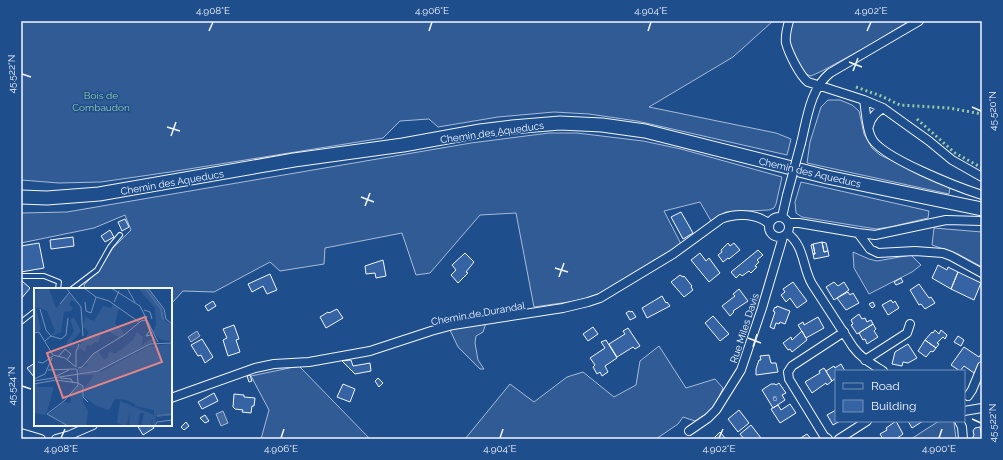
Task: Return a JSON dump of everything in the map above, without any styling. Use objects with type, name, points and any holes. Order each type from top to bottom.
[{"type":"main road","name":"Chemin des Aqueducs","points":[[21,197],[47,198],[99,194],[294,160],[404,145],[480,131],[560,123],[602,125],[645,131],[827,177],[982,209]]},
{"type":"street","points":[[789,21],[786,32],[786,44],[802,77],[808,82],[864,100],[883,108],[929,140],[952,160],[982,177]]},
{"type":"street","points":[[782,217],[810,106],[818,86],[830,72],[920,21]]},
{"type":"street","points":[[864,100],[870,136],[875,143],[887,152],[923,172],[982,195]]},
{"type":"street","points":[[868,127],[873,116],[883,108]]},
{"type":"street","name":"Chemin de Durandal","points":[[172,398],[255,368],[274,364],[308,362],[370,351],[452,325],[563,308],[588,302],[600,298],[620,287],[672,254],[715,223],[729,216],[757,216],[769,224]]},
{"type":"street","points":[[881,370],[865,360],[858,353],[812,284],[808,277],[800,248],[793,237],[785,235],[776,237],[771,233],[768,227],[769,224],[774,218],[782,217],[789,223],[799,223],[875,235],[946,220],[982,221]]},
{"type":"street","points":[[785,235],[790,227],[789,223]]},
{"type":"street","points":[[858,233],[870,249],[878,253],[915,251],[943,253],[982,273]]},
{"type":"street","name":"Rue Miles Davis","points":[[689,431],[708,418],[716,410],[741,370],[785,235]]},
{"type":"street","points":[[865,360],[907,333],[910,324]]},
{"type":"street","points":[[828,439],[824,436],[789,379],[788,372],[792,366],[844,332]]},
{"type":"street","points":[[968,396],[982,366]]},
{"type":"street","points":[[965,411],[982,408]]},
{"type":"street","points":[[839,439],[865,422]]},
{"type":"street","points":[[961,424],[963,439]]},
{"type":"street","points":[[56,439],[71,437],[91,426]]},
{"type":"street","points":[[21,433],[30,438],[41,439]]},
{"type":"lane","points":[[73,288],[96,270],[110,247],[120,235]]},
{"type":"lane","points":[[21,276],[44,276],[58,282],[58,288]]},
{"type":"lane","points":[[21,322],[34,312]]},
{"type":"shaded area","name":"Bois de Combaudon","points":[[21,21],[773,21],[733,57],[649,107],[776,133],[791,139],[787,155],[637,121],[589,114],[554,112],[498,117],[438,127],[429,119],[400,121],[383,138],[101,182],[59,183],[21,180]]},
{"type":"shaded area","points":[[791,21],[909,21],[870,45],[811,76],[803,73],[790,44],[789,38]]},
{"type":"shaded area","points":[[828,100],[840,100],[852,105],[859,111],[864,134],[872,148],[880,155],[950,187],[949,194],[807,163],[810,142],[821,107]]},
{"type":"shaded area","points":[[549,133],[577,133],[643,141],[681,149],[782,177],[776,204],[774,208],[769,210],[726,212],[711,221],[700,202],[664,211],[681,244],[603,292],[575,301],[534,307],[516,213],[480,215],[430,273],[416,275],[402,233],[325,248],[324,264],[280,271],[270,262],[214,292],[183,291],[172,303],[172,288],[85,288],[84,285],[99,270],[113,248],[131,230],[125,215],[94,228],[21,243],[21,213],[67,212],[471,143]]},
{"type":"shaded area","points":[[801,182],[929,211],[928,218],[876,229],[802,217],[796,213],[795,202]]},
{"type":"shaded area","points":[[934,228],[982,232],[982,267],[958,254],[932,245]]},
{"type":"shaded area","points":[[853,252],[877,261],[911,255],[921,265],[912,272],[869,294],[854,268]]},
{"type":"shaded area","points":[[486,323],[483,332],[476,336],[475,343],[478,360],[484,369],[480,369],[458,347],[450,330]]},
{"type":"shaded area","points":[[197,331],[200,336],[191,342],[188,337]]},
{"type":"shaded area","points":[[659,346],[686,388],[715,379],[723,388],[713,410],[695,421],[683,417],[678,424],[656,439],[465,439],[510,384],[534,402],[567,377],[583,372],[614,397],[636,385],[640,361]]},
{"type":"shaded area","points":[[299,366],[370,439],[261,439],[269,410],[251,376]]},
{"type":"shaded area","points":[[223,411],[228,423],[221,426],[216,414]]},
{"type":"shaded area","points":[[937,422],[954,423],[956,439],[911,439]]},
{"type":"building","points":[[681,212],[693,233],[683,239],[671,217]]},
{"type":"building","points":[[125,219],[129,227],[122,231],[118,222]]},
{"type":"building","points":[[110,230],[114,237],[105,242],[101,236]]},
{"type":"building","points":[[73,237],[74,246],[51,249],[50,240]]},
{"type":"building","points":[[822,242],[826,243],[828,251],[824,252]]},
{"type":"building","points":[[822,242],[824,252],[828,251],[829,256],[814,259],[813,254],[815,254],[813,244]]},
{"type":"building","points":[[39,243],[44,268],[21,272],[21,246]]},
{"type":"building","points":[[728,243],[730,246],[734,243],[740,250],[723,262],[718,255]]},
{"type":"building","points":[[813,244],[815,254],[813,254],[811,245]]},
{"type":"building","points":[[758,250],[763,255],[757,260],[759,262],[755,266],[757,267],[751,273],[749,271],[742,276],[740,274],[736,278],[731,272]]},
{"type":"building","points":[[465,253],[474,262],[466,272],[468,273],[458,283],[451,275],[456,270],[452,265]]},
{"type":"building","points":[[700,253],[706,261],[709,258],[720,273],[709,282],[691,260]]},
{"type":"building","points":[[383,260],[386,276],[376,278],[375,273],[366,274],[365,266]]},
{"type":"building","points":[[938,265],[947,270],[948,267],[958,272],[951,289],[932,278]]},
{"type":"building","points":[[958,272],[981,283],[974,300],[951,289]]},
{"type":"building","points":[[270,274],[277,290],[267,294],[263,286],[252,292],[248,284]]},
{"type":"building","points":[[680,275],[683,277],[684,276],[692,286],[691,287],[693,290],[684,297],[671,282]]},
{"type":"building","points":[[901,278],[903,282],[896,285],[894,282]]},
{"type":"building","points":[[22,281],[30,288],[21,299],[21,282]]},
{"type":"building","points":[[793,282],[807,301],[797,308],[790,298],[786,302],[781,295],[785,292],[783,289]]},
{"type":"building","points":[[834,282],[838,286],[844,282],[849,290],[834,300],[826,287]]},
{"type":"building","points":[[919,284],[929,298],[931,297],[935,303],[925,309],[921,304],[919,305],[910,290]]},
{"type":"building","points":[[739,289],[748,301],[733,311],[734,312],[730,316],[722,306],[735,296],[733,294]]},
{"type":"building","points":[[848,292],[850,295],[853,293],[859,303],[846,310],[837,298]]},
{"type":"building","points":[[662,296],[666,303],[667,302],[670,306],[647,318],[642,308]]},
{"type":"building","points":[[891,300],[893,303],[895,301],[899,308],[888,315],[882,305]]},
{"type":"building","points":[[213,301],[216,306],[208,311],[205,306]]},
{"type":"building","points":[[873,302],[875,306],[872,308],[869,304]]},
{"type":"building","points":[[777,306],[790,311],[785,324],[780,322],[779,324],[776,323],[774,329],[770,327],[775,312],[773,311]]},
{"type":"building","points":[[337,309],[343,318],[326,328],[320,317]]},
{"type":"building","points":[[632,311],[636,317],[630,320],[626,313]]},
{"type":"building","points":[[859,314],[862,319],[865,318],[867,322],[871,320],[873,324],[857,334],[851,325],[853,324],[851,320]]},
{"type":"building","points":[[713,316],[729,334],[720,341],[705,323]]},
{"type":"building","points":[[818,317],[824,328],[806,338],[798,325],[803,322],[804,325]]},
{"type":"building","points":[[873,324],[876,329],[874,331],[878,337],[867,344],[865,339],[863,340],[859,333]]},
{"type":"building","points":[[234,325],[239,339],[236,340],[240,352],[228,356],[223,340],[227,338],[223,329]]},
{"type":"building","points":[[593,327],[598,334],[588,341],[583,334]]},
{"type":"building","points":[[628,328],[640,346],[635,349],[633,347],[617,357],[609,344],[625,334],[623,331]]},
{"type":"building","points":[[935,330],[939,334],[941,330],[947,335],[945,339],[943,337],[937,343],[939,344],[936,348],[925,340]]},
{"type":"building","points":[[802,331],[807,340],[792,352],[790,349],[788,350],[783,343],[791,337],[792,340]]},
{"type":"building","points":[[958,336],[964,340],[961,346],[954,342]]},
{"type":"building","points":[[202,339],[213,357],[205,363],[201,355],[198,356],[191,345]]},
{"type":"building","points":[[606,340],[617,358],[605,366],[608,372],[602,376],[600,372],[597,374],[593,367],[595,365],[590,358],[605,348],[601,342]]},
{"type":"building","points":[[925,340],[936,348],[926,357],[918,351]]},
{"type":"building","points":[[908,344],[917,358],[908,363],[903,362],[902,366],[892,364],[895,352]]},
{"type":"building","points":[[964,347],[979,357],[982,353],[982,361],[974,373],[964,366],[961,370],[958,370],[951,365]]},
{"type":"building","points":[[769,355],[771,363],[776,363],[778,372],[756,375],[759,360],[761,360],[760,356]]},
{"type":"building","points":[[351,360],[353,366],[370,363],[371,371],[355,374],[342,361]]},
{"type":"building","points":[[34,364],[34,377],[27,368]]},
{"type":"building","points":[[841,364],[844,370],[835,370],[835,379],[832,381],[826,371],[834,366],[835,368]]},
{"type":"building","points":[[824,368],[832,381],[827,385],[826,383],[812,393],[805,382],[820,373],[819,371]]},
{"type":"building","points":[[250,375],[252,381],[249,382],[247,376]]},
{"type":"building","points":[[378,378],[383,383],[379,387],[375,381]]},
{"type":"building","points":[[779,383],[786,393],[782,395],[785,400],[773,408],[762,390],[771,384],[776,385]]},
{"type":"building","points":[[343,384],[355,389],[350,402],[337,397]]},
{"type":"building","points":[[214,393],[218,401],[202,409],[198,402]]},
{"type":"building","points":[[234,394],[255,398],[251,413],[242,412],[243,410],[235,409],[233,407]]},
{"type":"building","points":[[790,404],[796,413],[780,423],[771,409],[778,405],[781,410]]},
{"type":"building","points":[[739,410],[749,423],[738,432],[728,419]]},
{"type":"building","points":[[835,411],[835,422],[838,422],[833,425],[827,415]]},
{"type":"building","points":[[205,415],[209,421],[205,423],[200,418]]},
{"type":"building","points":[[186,422],[189,426],[184,430],[181,427]]},
{"type":"building","points":[[897,422],[903,434],[896,439],[883,439],[880,434],[887,430],[886,428]]},
{"type":"building","points":[[909,422],[921,422],[912,428]]},
{"type":"building","points":[[751,425],[761,438],[760,439],[744,439],[740,434]]},
{"type":"building","points":[[138,426],[153,426],[154,428],[143,435]]},
{"type":"building","points":[[980,427],[982,439],[972,439],[975,428]]},
{"type":"building","points":[[720,432],[726,439],[713,439]]},
{"type":"building","points":[[807,434],[811,439],[799,439]]},
{"type":"hedge","points":[[856,87],[900,105],[949,108],[982,114]]},
{"type":"hedge","points":[[917,119],[955,153],[982,168]]}]
